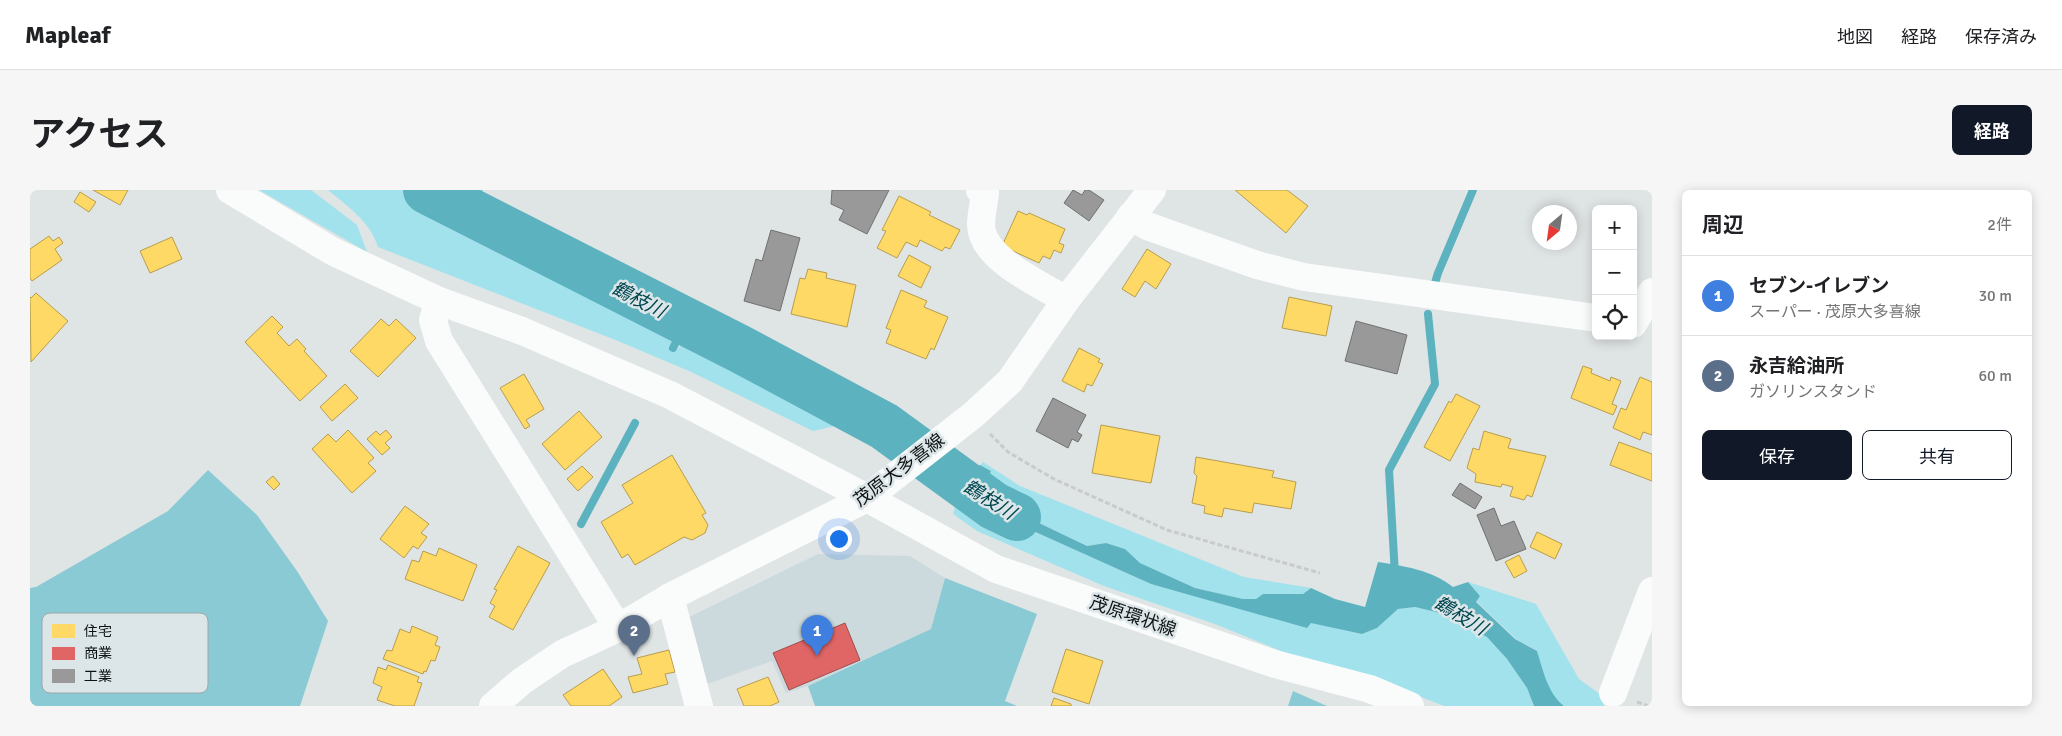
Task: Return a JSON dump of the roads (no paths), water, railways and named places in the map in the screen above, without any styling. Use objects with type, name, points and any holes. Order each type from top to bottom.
[{"type":"main road","name":"茂原環状線","points":[[230,190],[332,251],[439,301],[522,331],[670,395],[868,498],[996,569],[1275,664],[1370,689],[1410,706]]},
{"type":"main road","points":[[980,190],[985,193],[981,226],[988,244],[1000,261],[1066,300]]},
{"type":"main road","name":"茂原大多喜線","points":[[493,706],[522,682],[562,654],[618,628],[670,597],[868,498],[891,477],[954,429],[1010,381],[1066,300],[1152,190]]},
{"type":"main road","points":[[1131,216],[1147,226],[1257,265],[1304,277],[1592,317]]},
{"type":"main road","points":[[1637,317],[1652,292]]},
{"type":"main road","points":[[439,301],[433,320],[440,341],[618,628]]},
{"type":"main road","points":[[1637,329],[1652,334]]},
{"type":"main road","points":[[1613,693],[1652,591]]},
{"type":"main road","points":[[670,597],[699,706]]},
{"type":"water","points":[[980,465],[991,471],[987,480],[995,497],[1012,510],[1087,546],[1106,543],[1125,549],[1140,563],[1195,588],[1243,599],[1256,599],[1263,594],[1303,594],[1311,588],[1335,599],[1365,607],[1378,562],[1408,567],[1436,576],[1453,587],[1468,582],[1480,596],[1476,602],[1515,639],[1537,651],[1550,688],[1558,701],[1564,706],[1534,706],[1527,688],[1507,659],[1487,637],[1436,612],[1415,607],[1398,609],[1377,628],[1362,634],[1311,623],[1307,628],[1151,584],[958,497],[965,477]]},
{"type":"waterway","name":"鶴枝川","points":[[427,190],[740,349],[884,426],[994,506],[1017,517]]},
{"type":"waterway","points":[[1434,286],[1473,190]]},
{"type":"waterway","points":[[1395,575],[1389,470],[1435,384],[1428,314]]},
{"type":"waterway","points":[[673,348],[686,322]]},
{"type":"waterway","points":[[581,524],[635,423]]},
{"type":"place","name":"永吉給油所","points":[[634,656]]},
{"type":"place","name":"セブン-イレブン","points":[[817,656]]}]
